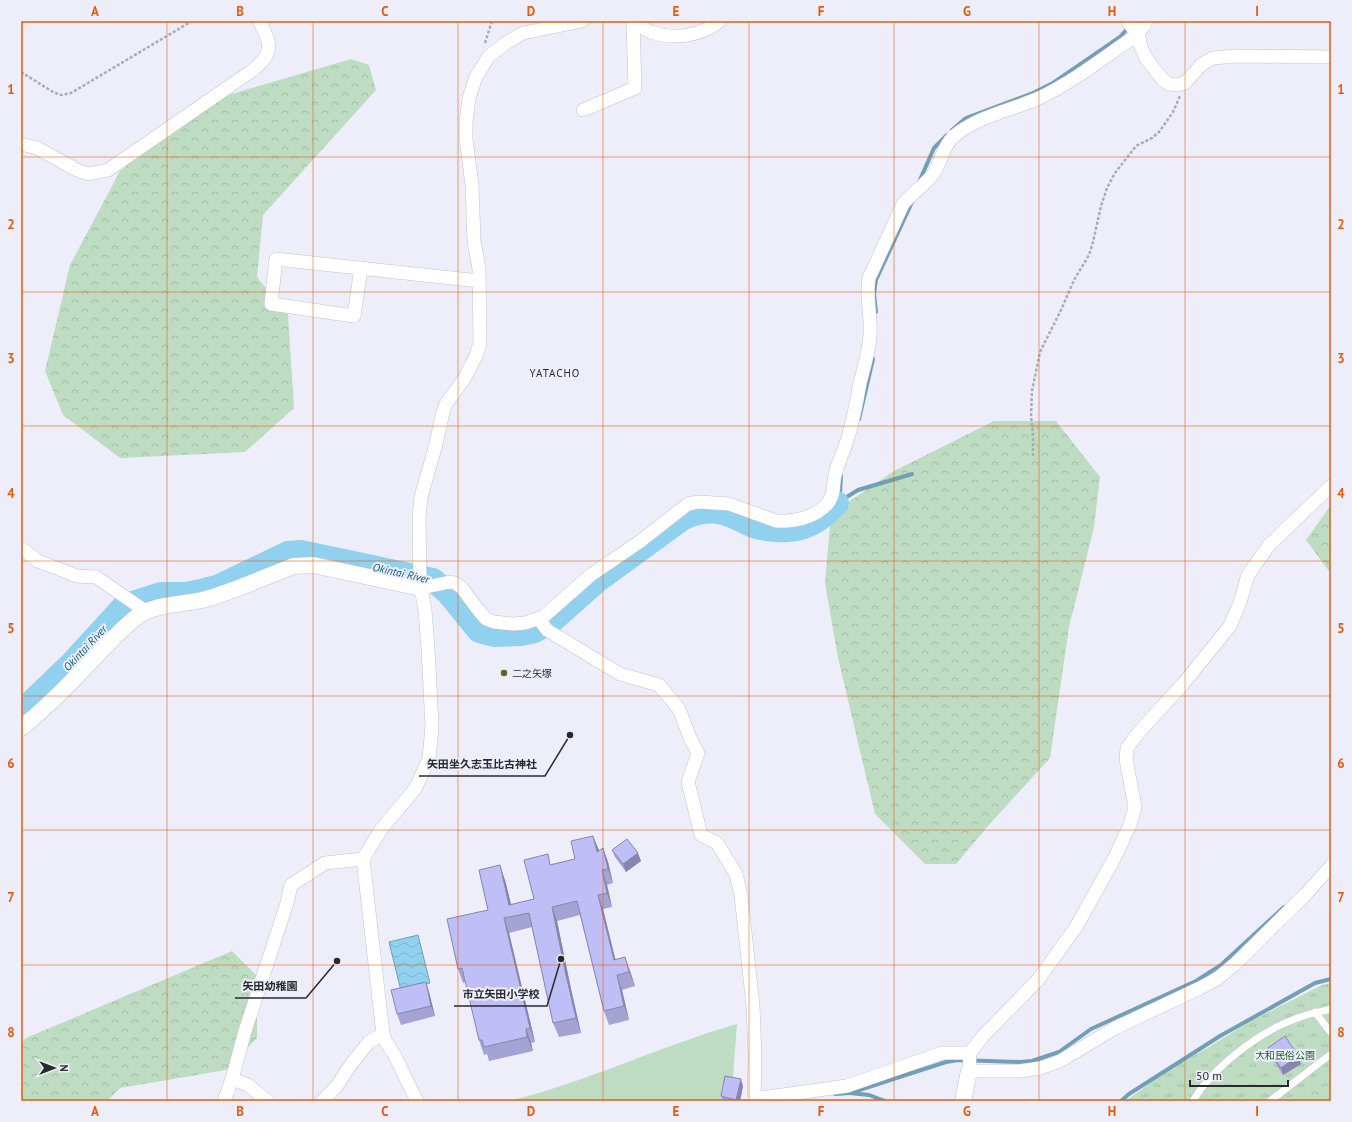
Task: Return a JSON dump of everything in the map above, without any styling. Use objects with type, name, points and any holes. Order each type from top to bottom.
[{"type":"street","points":[[21,144],[37,148],[77,170],[88,174],[108,170],[250,72],[265,58],[268,48],[267,36],[259,21]]},
{"type":"street","points":[[417,1101],[383,1034],[363,859],[382,828],[415,789],[429,759],[432,726],[425,610],[428,582],[419,518],[420,497],[446,404],[464,380],[476,356],[480,343],[479,281],[474,241],[473,193],[466,139],[469,98],[476,77],[489,56],[506,43],[517,36],[531,31],[582,21]]},
{"type":"street","points":[[633,21],[650,31],[662,35],[679,36],[695,34],[714,26],[720,21]]},
{"type":"street","points":[[583,110],[635,88],[633,21]]},
{"type":"street","points":[[1128,21],[1138,34],[1141,47],[1146,58],[1163,80],[1169,84],[1177,85],[1185,83],[1202,64],[1212,58],[1235,56],[1331,57]]},
{"type":"street","points":[[543,624],[592,574],[642,540],[688,504],[699,502],[728,504],[776,521],[783,521],[799,519],[812,515],[829,502],[834,493],[836,470],[849,434],[870,337],[871,325],[868,285],[869,278],[903,204],[910,195],[928,179],[937,167],[947,144],[954,137],[974,122],[1022,105],[1060,87],[1138,34],[1146,21]]},
{"type":"street","points":[[361,268],[354,316],[271,304],[276,259],[361,268],[479,281]]},
{"type":"street","points":[[963,1101],[969,1071],[970,1053],[983,1036],[1038,980],[1076,927],[1114,859],[1130,825],[1135,807],[1126,759],[1127,748],[1139,732],[1183,684],[1230,626],[1240,602],[1248,575],[1269,546],[1331,486]]},
{"type":"street","points":[[21,548],[38,561],[77,576],[96,577],[147,612]]},
{"type":"street","points":[[21,728],[50,702],[137,617],[163,606],[188,603],[209,598],[301,564],[428,582],[455,583],[462,588],[486,619],[494,622],[514,624],[543,624],[620,674],[659,685],[679,710],[698,753],[688,782],[702,835],[717,843],[736,874],[741,895],[752,1006],[755,1057],[753,1100],[847,1086],[942,1053],[970,1053]]},
{"type":"street","points":[[224,1101],[232,1079],[245,1031],[287,903],[291,885],[325,863],[363,859]]},
{"type":"street","points":[[969,1071],[1041,1068],[1060,1061],[1115,1028],[1217,979],[1235,964],[1306,895],[1331,866]]},
{"type":"street","points":[[322,1101],[336,1087],[352,1063],[370,1042],[383,1034]]},
{"type":"street","points":[[232,1079],[248,1085],[267,1101]]},
{"type":"lane","points":[[1193,1101],[1199,1090],[1226,1062],[1269,1032],[1294,1019],[1315,1012],[1331,1009]]},
{"type":"lane","points":[[1315,1012],[1331,1033]]},
{"type":"lane","points":[[1270,1101],[1331,1054]]},
{"type":"path","points":[[21,72],[53,92],[61,95],[71,93],[192,21]]},
{"type":"path","points":[[1033,456],[1032,399],[1040,352],[1074,280],[1089,255],[1101,206],[1107,188],[1115,173],[1136,146],[1152,138],[1159,132],[1173,112],[1185,83]]},
{"type":"green space","points":[[351,59],[369,65],[376,90],[263,215],[257,277],[288,315],[294,408],[245,452],[120,458],[63,415],[45,371],[70,265],[120,171],[211,100]]},
{"type":"green space","points":[[994,421],[1056,421],[1100,477],[1094,527],[1069,627],[1050,758],[988,826],[956,864],[925,864],[875,814],[838,658],[825,583],[831,514],[894,471]]},
{"type":"green space","points":[[1331,505],[1331,574],[1306,540]]},
{"type":"green space","points":[[232,951],[257,976],[257,1038],[226,1070],[120,1088],[107,1101],[21,1101],[21,1043],[26,1038]]},
{"type":"green space","name":"大和民俗公園","points":[[1331,983],[1331,1101],[1126,1101],[1169,1069],[1209,1047],[1249,1022],[1322,985]]},
{"type":"green space","points":[[737,1024],[733,1077],[722,1101],[509,1101],[567,1084]]},
{"type":"green space","points":[[1331,1084],[1331,1101],[1299,1101],[1299,1096]]},
{"type":"water","points":[[418,935],[430,983],[401,991],[389,942]]},
{"type":"building","points":[[593,836],[597,852],[603,848],[608,869],[602,870],[607,893],[598,895],[614,960],[625,957],[629,972],[617,975],[624,1006],[604,1011],[577,901],[552,907],[576,1018],[553,1023],[529,913],[504,918],[530,1028],[526,1029],[527,1037],[484,1047],[482,1040],[479,1040],[462,968],[458,969],[447,919],[488,910],[479,870],[500,865],[509,905],[534,899],[524,860],[548,854],[550,865],[575,859],[571,841]]},
{"type":"building","points":[[627,839],[638,853],[623,864],[612,850]]},
{"type":"building","points":[[426,982],[431,1006],[397,1014],[391,990]]},
{"type":"building","points":[[1285,1036],[1298,1056],[1281,1068],[1268,1048]]},
{"type":"building","points":[[725,1076],[741,1079],[736,1100],[721,1096]]},
{"type":"waterway","points":[[952,130],[966,118],[1033,93],[1053,83],[1120,37],[1127,29]]},
{"type":"waterway","points":[[919,182],[934,148],[947,135]]},
{"type":"waterway","points":[[876,312],[874,294],[876,280],[913,200]]},
{"type":"waterway","points":[[859,419],[873,359]]},
{"type":"waterway","points":[[837,503],[858,490],[912,474]]},
{"type":"waterway","points":[[837,503],[840,493],[841,476]]},
{"type":"waterway","name":"Okintai River","points":[[21,712],[70,665],[124,606],[161,594],[185,594],[217,587],[288,553],[301,552],[433,580],[448,593],[479,631],[494,635],[521,634],[535,631],[552,621],[597,581],[688,516],[701,512],[715,512],[728,514],[751,525],[764,529],[787,530],[810,525],[827,513],[837,503]]},
{"type":"waterway","points":[[835,1094],[850,1093],[946,1062],[958,1060],[1032,1061],[1059,1052],[1091,1029],[1196,981],[1221,965],[1284,907]]},
{"type":"waterway","points":[[1121,1101],[1129,1094],[1220,1036],[1315,983],[1331,979]]},
{"type":"waterway","points":[[850,1093],[869,1095],[885,1101]]},
{"type":"place","name":"二之矢塚","points":[[504,673]]},
{"type":"place","name":"矢田坐久志玉比古神社","points":[[570,735]]},
{"type":"place","name":"市立矢田小学校","points":[[561,959]]},
{"type":"place","name":"矢田幼稚園","points":[[337,961]]},
{"type":"district","name":"YATACHO","points":[[555,373]]}]
